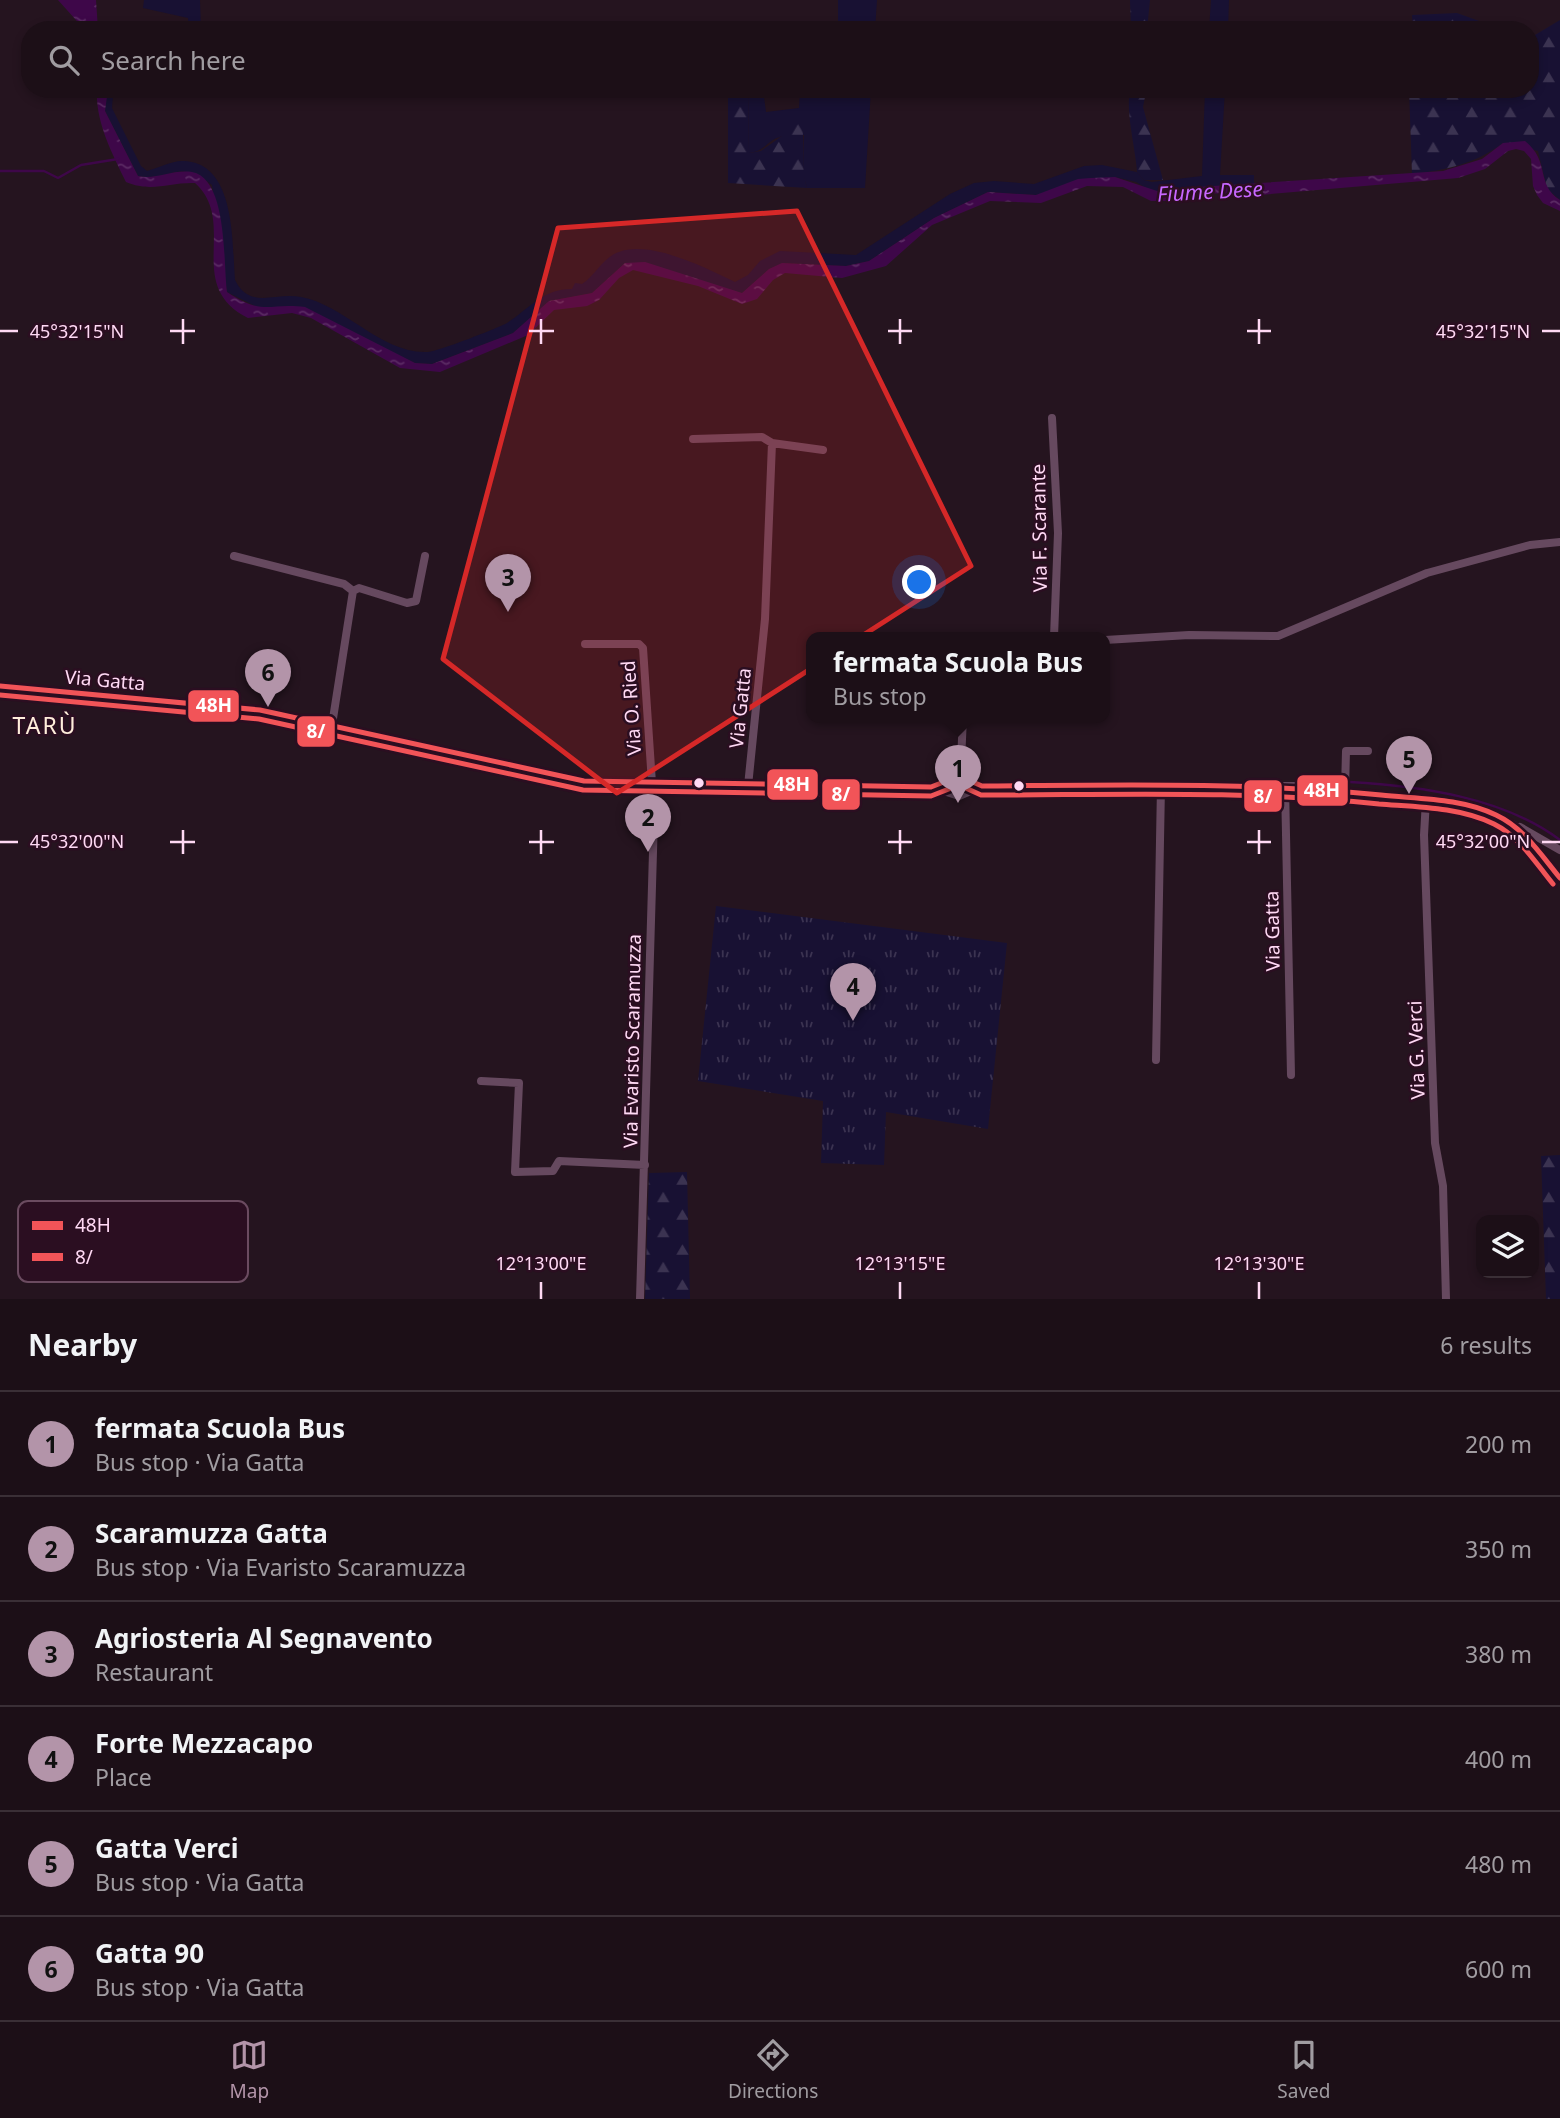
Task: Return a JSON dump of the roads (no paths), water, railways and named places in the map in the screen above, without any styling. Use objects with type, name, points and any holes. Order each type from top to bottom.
[{"type":"street","name":"Via F. Scarante","points":[[1052,418],[1058,533],[1054,632]]},
{"type":"street","points":[[693,439],[762,437],[772,443],[823,450]]},
{"type":"street","name":"Via Gatta","points":[[748,786],[764,633],[772,443]]},
{"type":"street","points":[[1110,640],[1189,635],[1278,636],[1427,573],[1530,545],[1560,542]]},
{"type":"street","points":[[234,556],[344,584],[353,591]]},
{"type":"street","points":[[353,591],[359,588],[407,603],[416,601],[425,556]]},
{"type":"street","points":[[332,725],[353,591]]},
{"type":"street","name":"Via O. Ried","points":[[585,644],[639,644],[643,648],[653,783]]},
{"type":"street","name":"Via Gatta","points":[[0,686],[236,707],[332,725],[573,779],[748,786],[931,787],[949,791],[955,796],[982,786],[1161,791],[1345,790],[1476,808],[1557,847]]},
{"type":"street","points":[[963,723],[961,761],[966,792]]},
{"type":"street","points":[[1345,790],[1346,751],[1368,751]]},
{"type":"street","points":[[949,791],[951,778],[961,761]]},
{"type":"street","name":"Via Gatta","points":[[931,787],[951,778],[965,778],[982,786]]},
{"type":"street","name":"Via Evaristo Scaramuzza","points":[[640,1299],[655,796],[653,783]]},
{"type":"street","points":[[1156,1060],[1161,791]]},
{"type":"street","name":"Via Gatta","points":[[1285,791],[1291,1076]]},
{"type":"street","name":"Via G. Verci","points":[[1426,800],[1424,835],[1435,1143],[1443,1186],[1446,1299]]},
{"type":"street","name":"Via Gatta","points":[[1514,825],[1560,878]]},
{"type":"street","name":"Via Gatta","points":[[1543,856],[1557,847]]},
{"type":"street","points":[[481,1081],[519,1083],[515,1172],[554,1171],[559,1161],[645,1165]]},
{"type":"water","points":[[58,0],[96,0],[97,21],[77,21]]},
{"type":"water","name":"Fiume Dese","points":[[97,98],[107,98],[105,111],[138,176],[192,172],[204,178],[218,205],[222,224],[227,292],[239,300],[258,306],[305,307],[415,363],[432,364],[513,333],[549,301],[592,293],[625,263],[645,262],[742,293],[769,269],[782,263],[846,266],[869,261],[934,218],[988,192],[1036,195],[1078,179],[1115,177],[1160,192],[1198,187],[1443,171],[1482,159],[1503,143],[1525,141],[1538,157],[1552,194],[1560,200],[1560,211],[1543,203],[1537,195],[1533,186],[1531,159],[1524,151],[1516,149],[1508,151],[1485,169],[1458,178],[1259,195],[1203,193],[1169,201],[1151,201],[1123,187],[1087,186],[1041,203],[990,201],[932,225],[886,266],[842,278],[785,273],[773,280],[757,299],[742,304],[698,286],[633,270],[619,278],[599,300],[587,306],[554,310],[528,335],[440,372],[400,368],[311,318],[292,313],[248,318],[229,304],[218,289],[214,271],[213,216],[207,199],[195,183],[144,187],[126,182],[110,148]]},
{"type":"waterway","points":[[0,171],[44,171],[58,178],[81,165],[118,159]]},
{"type":"waterway","points":[[0,696],[259,718],[579,788],[930,795]]},
{"type":"waterway","points":[[1313,783],[1342,782]]},
{"type":"waterway","points":[[1350,782],[1460,796],[1513,813],[1560,840]]},
{"type":"waterway","points":[[1288,794],[1310,793],[1311,790]]},
{"type":"waterway","points":[[988,794],[1282,794]]},
{"type":"place","name":"Agriosteria Al Segnavento","points":[[508,612]]},
{"type":"place","name":"Gatta 90","points":[[268,707]]},
{"type":"place","name":"Gatta Verci","points":[[1409,794]]},
{"type":"place","name":"fermata Scuola Bus","points":[[958,803]]},
{"type":"place","name":"Scaramuzza Gatta","points":[[648,852]]},
{"type":"place","name":"Forte Mezzacapo","points":[[853,1021]]},
{"type":"district","name":"TARÙ","points":[[45,725]]}]
